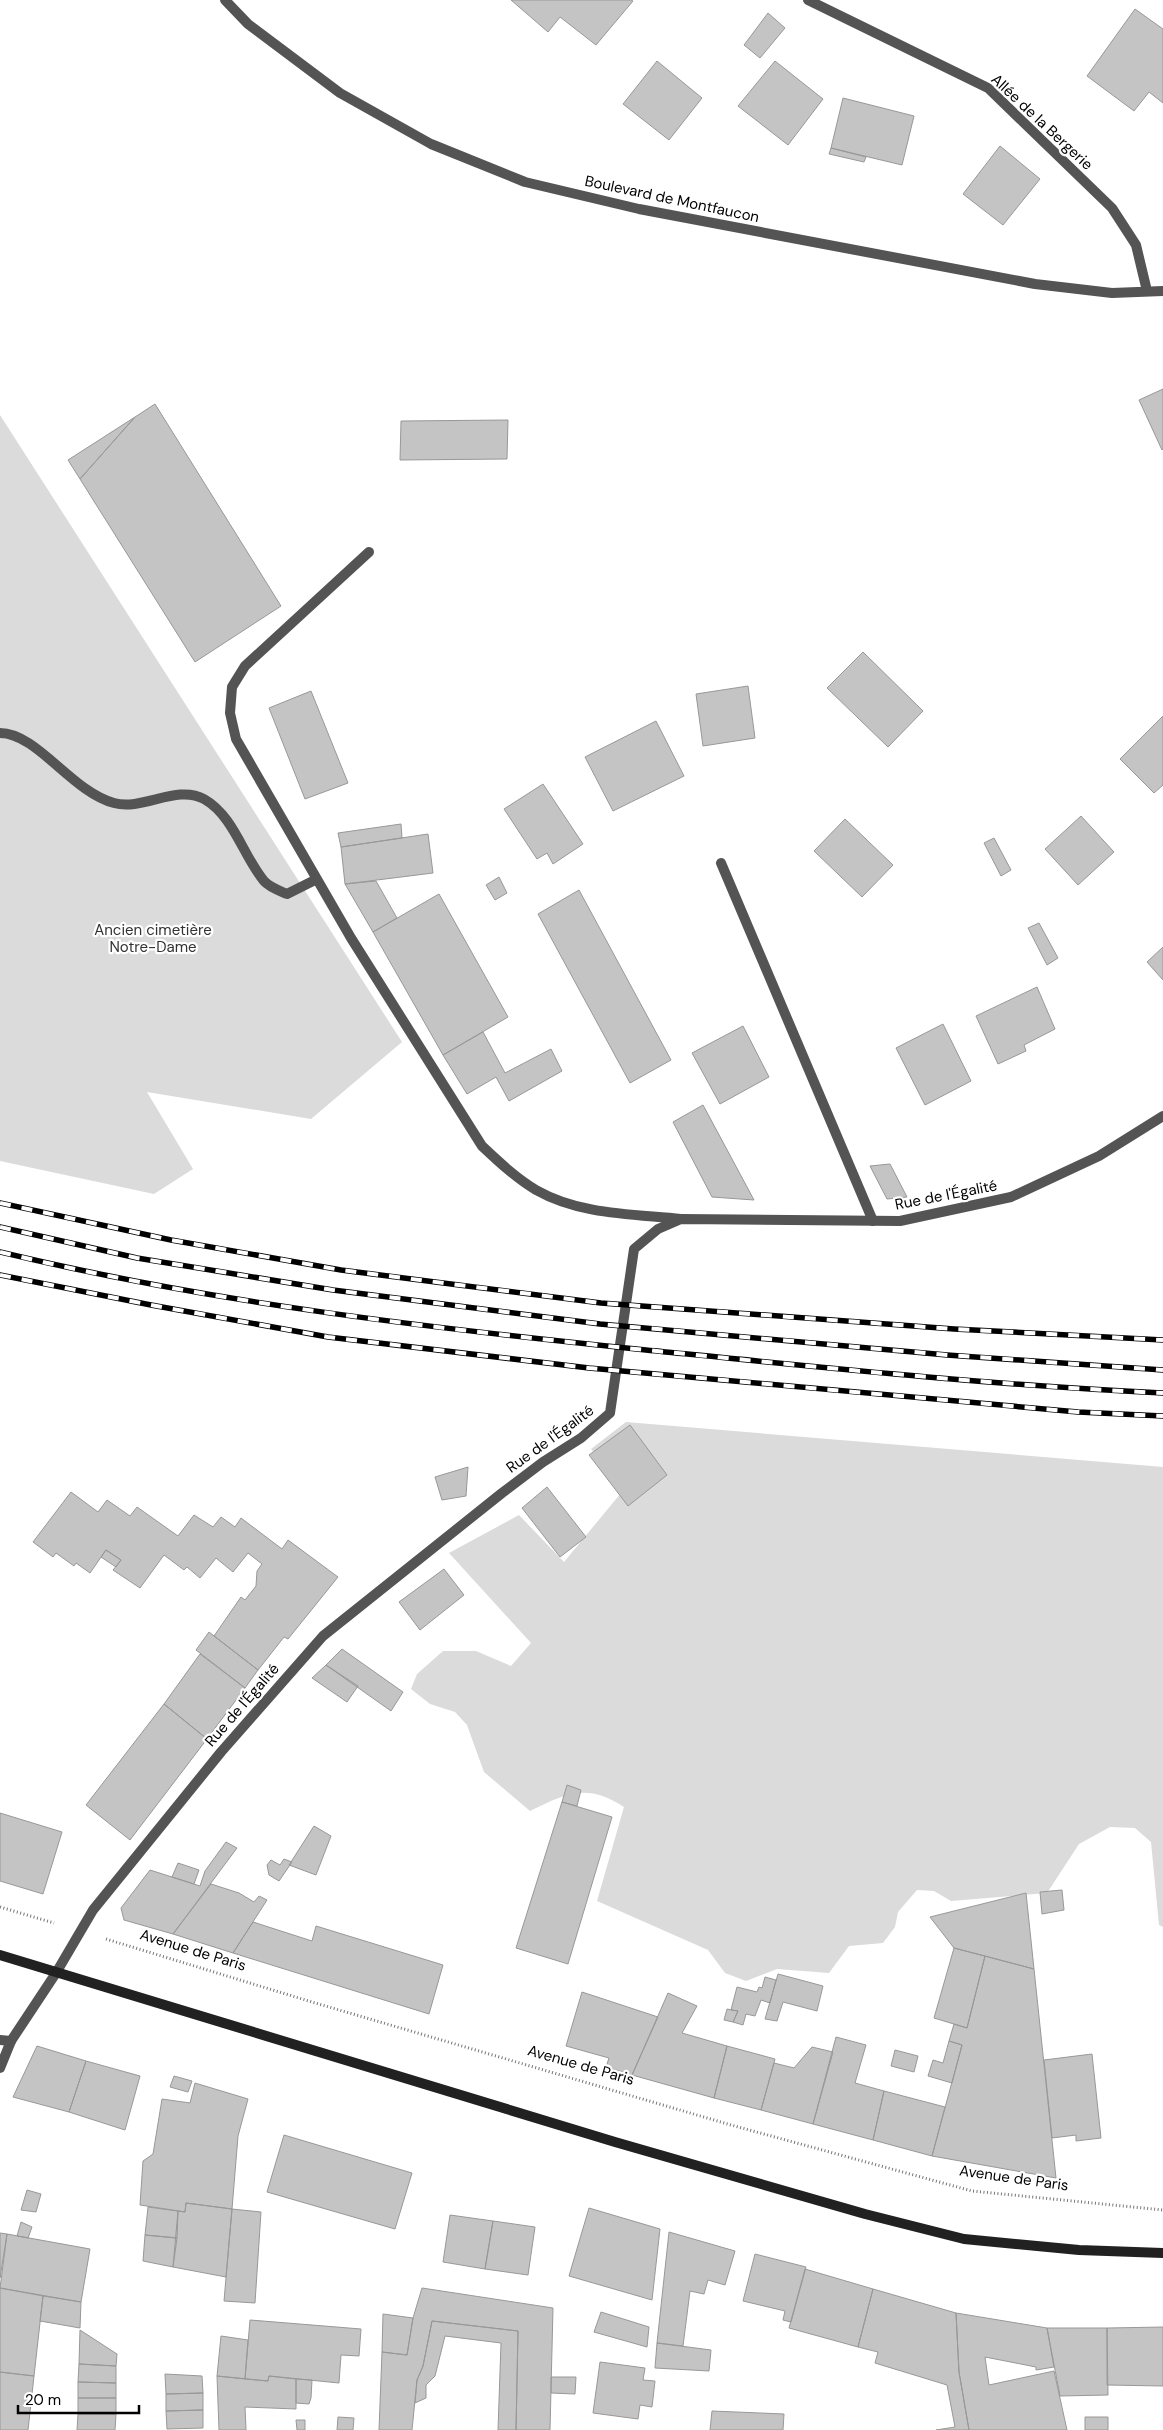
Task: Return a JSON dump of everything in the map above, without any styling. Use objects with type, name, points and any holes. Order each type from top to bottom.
[{"type":"main road","points":[[0,1955],[615,2142],[892,2221],[964,2239],[1079,2250],[1163,2253]]},
{"type":"street","name":"Boulevard de Montfaucon","points":[[225,0],[248,24],[340,93],[431,144],[525,182],[639,209],[987,276],[1112,293],[1163,291]]},
{"type":"street","name":"Allée de la Bergerie","points":[[808,0],[988,88],[1112,208],[1136,245],[1147,291]]},
{"type":"street","points":[[369,552],[245,666],[232,687],[230,713],[236,739],[351,938],[482,1146],[508,1170],[535,1190],[563,1203],[590,1210],[682,1219]]},
{"type":"street","points":[[0,732],[21,739],[36,748],[59,770],[100,799],[117,804],[136,805],[183,795],[202,798],[218,810],[265,883],[278,890],[287,894],[317,879]]},
{"type":"street","points":[[721,862],[874,1221]]},
{"type":"street","name":"Rue de l'Égalité","points":[[0,2068],[11,2041],[56,1973],[93,1910],[274,1688],[323,1636],[502,1493],[543,1462],[581,1438],[610,1414],[634,1249],[658,1229],[682,1219],[900,1221],[1011,1197],[1099,1156],[1163,1116]]},
{"type":"street","points":[[0,2040],[11,2041]]},
{"type":"path","name":"Avenue de Paris","points":[[0,1907],[81,1930],[312,2002],[712,2120],[972,2191],[1163,2210]]},
{"type":"green space","name":"Ancien cimetière Notre-Dame","points":[[0,415],[402,1042],[311,1119],[147,1092],[193,1169],[154,1194],[0,1161]]},
{"type":"green space","points":[[626,1422],[1163,1467],[1163,1927],[1159,1925],[1151,1842],[1135,1828],[1110,1827],[1079,1844],[1047,1893],[951,1901],[934,1891],[917,1890],[898,1912],[895,1927],[883,1943],[849,1946],[829,1973],[777,1969],[746,1981],[725,1973],[708,1950],[597,1901],[624,1807],[599,1795],[577,1793],[555,1799],[530,1811],[484,1772],[467,1725],[455,1712],[430,1704],[411,1689],[417,1674],[443,1651],[476,1651],[511,1666],[531,1643],[449,1553],[519,1515],[564,1562],[626,1487],[591,1449]]},
{"type":"building","points":[[511,0],[633,1],[596,45],[560,17],[548,32]]},
{"type":"building","points":[[1135,9],[1163,29],[1163,103],[1149,92],[1134,111],[1087,76]]},
{"type":"building","points":[[768,13],[785,28],[760,58],[744,45]]},
{"type":"building","points":[[657,61],[702,98],[669,140],[623,104]]},
{"type":"building","points":[[775,61],[823,99],[788,145],[738,106]]},
{"type":"building","points":[[843,98],[914,116],[902,165],[831,148]]},
{"type":"building","points":[[1000,146],[1040,179],[1003,225],[963,194]]},
{"type":"building","points":[[831,148],[866,157],[864,162],[829,154]]},
{"type":"building","points":[[1163,389],[1163,449],[1162,450],[1139,400]]},
{"type":"building","points":[[155,404],[281,606],[195,662],[80,479],[135,417]]},
{"type":"building","points":[[135,417],[119,435],[80,479],[68,460]]},
{"type":"building","points":[[508,420],[507,459],[400,460],[401,421]]},
{"type":"building","points":[[863,652],[923,711],[888,747],[827,688]]},
{"type":"building","points":[[748,686],[755,738],[703,746],[696,694]]},
{"type":"building","points":[[311,691],[348,783],[305,799],[269,708]]},
{"type":"building","points":[[1163,716],[1163,785],[1154,793],[1120,759]]},
{"type":"building","points":[[656,721],[684,776],[613,811],[585,757]]},
{"type":"building","points":[[543,784],[583,844],[553,864],[547,853],[537,859],[504,809]]},
{"type":"building","points":[[1081,816],[1114,852],[1078,885],[1045,849]]},
{"type":"building","points":[[845,819],[893,865],[862,897],[814,851]]},
{"type":"building","points":[[401,824],[402,838],[341,847],[338,833]]},
{"type":"building","points":[[428,834],[433,873],[345,884],[341,847]]},
{"type":"building","points":[[994,838],[1011,870],[1001,876],[984,843]]},
{"type":"building","points":[[499,877],[507,893],[495,900],[486,885]]},
{"type":"building","points":[[376,881],[397,918],[373,932],[345,884]]},
{"type":"building","points":[[579,890],[671,1060],[630,1083],[538,914]]},
{"type":"building","points":[[439,894],[508,1017],[443,1055],[373,932]]},
{"type":"building","points":[[1039,923],[1058,958],[1047,965],[1028,928]]},
{"type":"building","points":[[1163,947],[1163,980],[1147,962]]},
{"type":"building","points":[[1037,987],[1055,1029],[1024,1045],[1026,1051],[998,1064],[976,1016]]},
{"type":"building","points":[[943,1024],[971,1081],[925,1105],[896,1048]]},
{"type":"building","points":[[743,1026],[769,1077],[720,1104],[692,1053]]},
{"type":"building","points":[[483,1032],[505,1073],[551,1049],[562,1071],[509,1101],[496,1077],[467,1094],[443,1055]]},
{"type":"building","points":[[703,1105],[754,1200],[712,1197],[673,1122]]},
{"type":"building","points":[[890,1164],[907,1197],[887,1199],[870,1166]]},
{"type":"building","points":[[630,1425],[667,1475],[628,1506],[589,1455]]},
{"type":"building","points":[[468,1467],[466,1496],[442,1500],[435,1477]]},
{"type":"building","points":[[547,1487],[586,1537],[560,1557],[522,1508]]},
{"type":"building","points":[[71,1492],[98,1512],[107,1500],[130,1516],[137,1507],[178,1536],[194,1515],[213,1527],[221,1517],[235,1527],[241,1518],[282,1549],[288,1540],[338,1577],[288,1639],[284,1637],[258,1670],[214,1636],[241,1597],[245,1600],[256,1586],[257,1571],[262,1564],[248,1553],[233,1572],[216,1558],[200,1578],[187,1567],[184,1570],[164,1555],[140,1588],[113,1570],[121,1560],[106,1550],[90,1573],[76,1563],[74,1566],[56,1553],[53,1557],[33,1542]]},
{"type":"building","points":[[106,1550],[121,1560],[116,1567],[101,1557]]},
{"type":"building","points":[[444,1569],[464,1595],[420,1630],[399,1602]]},
{"type":"building","points":[[209,1632],[258,1670],[245,1688],[196,1650]]},
{"type":"building","points":[[342,1649],[403,1692],[391,1711],[326,1665]]},
{"type":"building","points":[[200,1654],[245,1688],[207,1739],[164,1704]]},
{"type":"building","points":[[326,1665],[358,1686],[347,1702],[312,1678]]},
{"type":"building","points":[[164,1704],[207,1739],[130,1840],[86,1805]]},
{"type":"building","points":[[567,1785],[581,1790],[577,1806],[562,1802]]},
{"type":"building","points":[[562,1802],[612,1817],[568,1964],[516,1948]]},
{"type":"building","points":[[0,1813],[62,1832],[43,1894],[0,1881]]},
{"type":"building","points":[[314,1826],[331,1836],[316,1875],[289,1865]]},
{"type":"building","points":[[226,1842],[237,1848],[173,1934],[124,1920],[121,1908],[150,1870],[200,1886],[205,1871]]},
{"type":"building","points":[[284,1859],[292,1862],[279,1881],[269,1875],[267,1865],[271,1860],[280,1865]]},
{"type":"building","points":[[178,1863],[199,1870],[194,1884],[172,1877]]},
{"type":"building","points":[[211,1884],[239,1893],[254,1902],[259,1896],[267,1900],[233,1953],[173,1934]]},
{"type":"building","points":[[1062,1890],[1064,1910],[1042,1914],[1040,1892]]},
{"type":"building","points":[[1026,1893],[1034,1969],[954,1948],[930,1917]]},
{"type":"building","points":[[253,1922],[312,1941],[316,1926],[443,1965],[429,2014],[233,1953]]},
{"type":"building","points":[[954,1948],[985,1956],[967,2028],[934,2018]]},
{"type":"building","points":[[985,1956],[1034,1969],[1056,2178],[932,2156],[962,2045],[949,2041],[954,2024],[967,2028]]},
{"type":"building","points":[[778,1974],[823,1986],[817,2011],[783,2002],[777,2021],[765,2019]]},
{"type":"building","points":[[765,1977],[776,1980],[770,2003],[761,2000],[755,2016],[746,2014],[743,2025],[733,2022],[738,2011],[731,2010],[737,1987],[757,1992],[759,1987],[762,1988]]},
{"type":"building","points":[[582,1992],[658,2017],[632,2075],[606,2067],[609,2058],[566,2046]]},
{"type":"building","points":[[668,1993],[697,2006],[682,2033],[727,2046],[714,2098],[632,2075]]},
{"type":"building","points":[[727,2009],[738,2011],[733,2022],[724,2020]]},
{"type":"building","points":[[836,2037],[866,2045],[855,2083],[884,2091],[873,2140],[813,2124]]},
{"type":"building","points":[[949,2041],[962,2045],[952,2083],[928,2076],[933,2060],[943,2063]]},
{"type":"building","points":[[37,2046],[86,2061],[69,2112],[13,2097]]},
{"type":"building","points":[[727,2046],[775,2059],[761,2110],[714,2098]]},
{"type":"building","points":[[812,2047],[833,2052],[813,2124],[761,2110],[774,2063],[794,2068]]},
{"type":"building","points":[[895,2050],[918,2056],[914,2072],[891,2066]]},
{"type":"building","points":[[1092,2054],[1101,2138],[1076,2141],[1076,2135],[1052,2138],[1044,2060]]},
{"type":"building","points":[[86,2061],[140,2076],[125,2130],[69,2112]]},
{"type":"building","points":[[174,2076],[192,2081],[188,2092],[170,2087]]},
{"type":"building","points":[[195,2083],[248,2099],[238,2136],[232,2209],[186,2203],[185,2212],[140,2205],[143,2161],[153,2154],[162,2099],[190,2103]]},
{"type":"building","points":[[884,2091],[945,2107],[932,2156],[873,2140]]},
{"type":"building","points":[[284,2135],[412,2173],[395,2229],[267,2192]]},
{"type":"building","points":[[27,2190],[41,2194],[36,2212],[21,2210]]},
{"type":"building","points":[[186,2203],[232,2209],[226,2277],[173,2267],[178,2211],[185,2212]]},
{"type":"building","points":[[148,2207],[178,2211],[177,2238],[145,2235]]},
{"type":"building","points":[[589,2208],[660,2229],[652,2300],[569,2276]]},
{"type":"building","points":[[232,2209],[261,2212],[255,2303],[224,2301]]},
{"type":"building","points":[[450,2215],[493,2221],[485,2269],[443,2262]]},
{"type":"building","points":[[493,2221],[535,2227],[528,2275],[485,2269]]},
{"type":"building","points":[[21,2222],[32,2227],[28,2238],[17,2236]]},
{"type":"building","points":[[669,2232],[735,2251],[725,2285],[708,2280],[704,2294],[690,2291],[683,2346],[657,2343]]},
{"type":"building","points":[[0,2233],[7,2234],[0,2278]]},
{"type":"building","points":[[7,2234],[90,2249],[81,2302],[0,2288]]},
{"type":"building","points":[[145,2235],[177,2238],[173,2267],[143,2261]]},
{"type":"building","points":[[755,2254],[806,2267],[791,2322],[783,2320],[785,2311],[743,2301]]},
{"type":"building","points":[[805,2269],[873,2289],[858,2347],[789,2328]]},
{"type":"building","points":[[0,2288],[43,2296],[34,2376],[0,2372]]},
{"type":"building","points":[[422,2288],[553,2308],[550,2430],[516,2430],[518,2331],[432,2321],[423,2366],[417,2380],[412,2430],[379,2430],[382,2352],[407,2355],[413,2318]]},
{"type":"building","points":[[873,2289],[956,2313],[959,2372],[969,2430],[936,2430],[955,2427],[947,2385],[875,2363],[878,2352],[858,2347]]},
{"type":"building","points":[[43,2296],[81,2302],[80,2328],[40,2321]]},
{"type":"building","points":[[601,2312],[649,2327],[647,2347],[594,2332]]},
{"type":"building","points":[[956,2313],[1047,2328],[1054,2367],[1036,2370],[1036,2367],[985,2357],[989,2385],[1054,2371],[1067,2430],[969,2430],[959,2372]]},
{"type":"building","points":[[383,2314],[413,2318],[407,2355],[382,2352]]},
{"type":"building","points":[[250,2320],[361,2329],[359,2356],[341,2355],[339,2383],[269,2376],[268,2381],[245,2379]]},
{"type":"building","points":[[432,2321],[518,2331],[516,2430],[498,2430],[501,2343],[445,2336],[435,2376],[426,2385],[426,2398],[415,2403],[417,2380],[423,2366]]},
{"type":"building","points":[[1163,2327],[1163,2386],[1107,2385],[1107,2328]]},
{"type":"building","points":[[1047,2328],[1107,2328],[1108,2395],[1060,2396]]},
{"type":"building","points":[[80,2330],[117,2354],[116,2366],[79,2364]]},
{"type":"building","points":[[221,2336],[248,2340],[245,2379],[217,2376]]},
{"type":"building","points":[[657,2343],[711,2350],[709,2371],[655,2368]]},
{"type":"building","points":[[600,2362],[645,2368],[643,2380],[655,2381],[652,2407],[640,2405],[638,2419],[593,2413]]},
{"type":"building","points":[[79,2364],[116,2366],[116,2383],[78,2382]]},
{"type":"building","points":[[0,2372],[34,2376],[28,2430],[0,2430]]},
{"type":"building","points":[[165,2374],[202,2376],[203,2393],[166,2394]]},
{"type":"building","points":[[217,2376],[268,2381],[269,2376],[296,2379],[296,2409],[245,2407],[246,2430],[219,2430]]},
{"type":"building","points":[[551,2377],[576,2377],[575,2394],[551,2393]]},
{"type":"building","points":[[296,2379],[312,2380],[309,2404],[296,2403]]},
{"type":"building","points":[[78,2382],[116,2383],[116,2398],[78,2398]]},
{"type":"building","points":[[203,2393],[203,2410],[166,2411],[166,2394]]},
{"type":"building","points":[[78,2398],[116,2398],[116,2414],[78,2414]]},
{"type":"building","points":[[203,2410],[203,2428],[167,2429],[166,2411]]},
{"type":"building","points":[[712,2411],[784,2414],[783,2430],[710,2430]]},
{"type":"building","points":[[78,2414],[116,2414],[115,2430],[77,2430]]},
{"type":"building","points":[[338,2417],[354,2418],[353,2430],[337,2430]]},
{"type":"building","points":[[1085,2417],[1108,2417],[1108,2430],[1085,2430]]},
{"type":"building","points":[[296,2420],[305,2420],[305,2430],[297,2430]]},
{"type":"railway","points":[[0,1203],[171,1240],[341,1270],[601,1303],[954,1329],[1163,1340]]},
{"type":"railway","points":[[0,1227],[137,1258],[333,1290],[600,1324],[947,1355],[1163,1370]]},
{"type":"railway","points":[[0,1252],[160,1286],[241,1300],[484,1333],[840,1369],[1098,1390],[1163,1393]]},
{"type":"railway","points":[[0,1275],[328,1337],[589,1368],[1078,1412],[1163,1416]]}]
